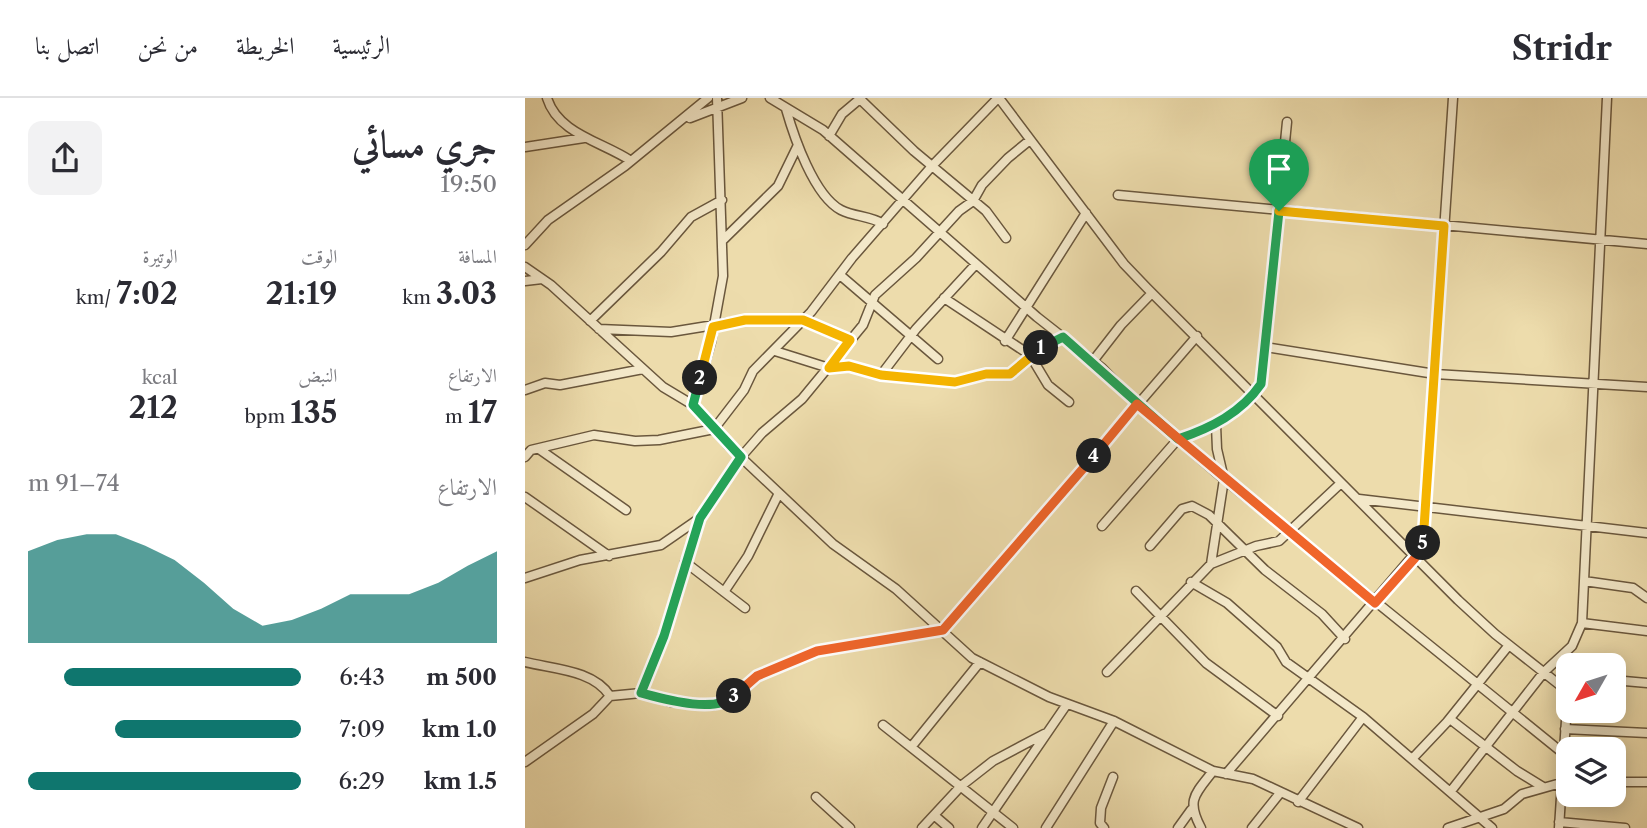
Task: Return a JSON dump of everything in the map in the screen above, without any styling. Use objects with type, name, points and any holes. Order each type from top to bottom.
[{"type":"street","points":[[547,98],[550,109],[584,138],[613,149],[631,161]]},
{"type":"street","points":[[525,245],[548,220],[631,161],[708,98]]},
{"type":"street","points":[[681,121],[717,103],[742,98]]},
{"type":"street","points":[[770,98],[829,136],[1093,361],[1137,404],[1224,479],[1556,749]]},
{"type":"street","points":[[525,457],[531,450],[594,435],[635,441],[659,440],[714,429],[744,390],[753,371],[803,320],[932,166],[998,98],[1124,264],[1415,558],[1509,645],[1544,673],[1556,679]]},
{"type":"street","points":[[1226,774],[1415,558],[1423,544],[1453,98]]},
{"type":"street","points":[[1451,792],[1544,673],[1572,646],[1582,623],[1607,98]]},
{"type":"street","points":[[829,136],[842,114],[860,99],[932,166],[986,211],[1006,238]]},
{"type":"street","points":[[693,405],[723,276],[717,103]]},
{"type":"street","points":[[786,109],[798,145],[813,177],[839,209],[883,224]]},
{"type":"street","points":[[1102,526],[1178,439],[1216,425],[1252,396],[1261,384],[1287,122]]},
{"type":"street","points":[[525,147],[584,138]]},
{"type":"street","points":[[641,693],[664,636],[700,518],[741,457],[762,433],[802,399],[829,368],[863,325],[874,295],[941,233],[959,211],[973,201],[991,176],[1030,141]]},
{"type":"street","points":[[723,240],[778,186],[798,145]]},
{"type":"street","points":[[1118,195],[1647,244]]},
{"type":"street","points":[[590,321],[661,252],[691,217],[722,200]]},
{"type":"street","points":[[1005,341],[1044,274],[1086,213]]},
{"type":"street","points":[[881,375],[910,337],[976,264]]},
{"type":"street","points":[[525,267],[663,387],[693,405],[741,457],[833,544],[896,589],[980,662],[1067,704],[1114,721],[1213,771],[1253,779],[1353,827]]},
{"type":"street","points":[[840,275],[937,359]]},
{"type":"street","points":[[525,281],[542,279]]},
{"type":"street","points":[[1093,361],[1121,325],[1153,293]]},
{"type":"street","points":[[944,298],[1005,341],[1030,355],[1048,385],[1069,402]]},
{"type":"street","points":[[599,329],[671,332],[745,320],[803,320],[850,340]]},
{"type":"street","points":[[525,762],[593,714],[610,696],[641,693],[671,702],[713,705],[730,700],[757,676],[817,651],[943,630],[1197,335]]},
{"type":"street","points":[[775,351],[829,368],[849,366],[881,375],[969,380],[986,374],[1010,374],[1030,355],[1063,337]]},
{"type":"street","points":[[1265,347],[1435,374],[1647,387]]},
{"type":"street","points":[[525,390],[545,383],[560,385],[643,369]]},
{"type":"street","points":[[1211,564],[1224,479],[1217,449],[1216,425]]},
{"type":"street","points":[[539,449],[626,510]]},
{"type":"street","points":[[1107,672],[1211,564],[1279,541],[1292,532],[1341,483]]},
{"type":"street","points":[[724,592],[748,556],[779,493]]},
{"type":"street","points":[[525,497],[609,556]]},
{"type":"street","points":[[1359,499],[1647,533]]},
{"type":"street","points":[[1150,547],[1182,509],[1192,506],[1209,515],[1243,551],[1322,614],[1345,639]]},
{"type":"street","points":[[525,578],[580,560],[661,545],[700,518]]},
{"type":"street","points":[[685,562],[745,608]]},
{"type":"street","points":[[1584,580],[1625,585],[1647,598]]},
{"type":"street","points":[[1191,582],[1227,603],[1277,647],[1286,662],[1363,717],[1492,828]]},
{"type":"street","points":[[1136,591],[1206,663],[1278,716]]},
{"type":"street","points":[[1582,623],[1647,631]]},
{"type":"street","points":[[1412,759],[1450,719],[1509,645]]},
{"type":"street","points":[[525,662],[591,677],[602,683],[610,696]]},
{"type":"street","points":[[912,747],[980,662]]},
{"type":"street","points":[[1626,681],[1647,683]]},
{"type":"street","points":[[982,828],[1067,704]]},
{"type":"street","points":[[1299,802],[1363,717]]},
{"type":"street","points":[[1450,719],[1517,771],[1543,787]]},
{"type":"street","points":[[1046,828],[1114,721]]},
{"type":"street","points":[[1564,737],[1566,723]]},
{"type":"street","points":[[883,725],[1013,828]]},
{"type":"street","points":[[1565,729],[1647,733]]},
{"type":"street","points":[[922,828],[961,786],[993,761],[1044,734]]},
{"type":"street","points":[[1178,828],[1191,810],[1194,796],[1213,771]]},
{"type":"street","points":[[1104,828],[1100,823],[1101,808],[1113,777]]},
{"type":"street","points":[[1626,782],[1647,782]]},
{"type":"street","points":[[1448,828],[1504,809],[1522,794],[1556,783]]},
{"type":"street","points":[[1252,828],[1280,793]]},
{"type":"street","points":[[816,797],[850,828]]},
{"type":"street","points":[[1561,807],[1559,825],[1625,828]]},
{"type":"street","points":[[1191,810],[1201,828]]},
{"type":"street","points":[[935,816],[949,828]]},
{"type":"route","points":[[1279,211],[1261,384],[1252,396],[1216,425],[1178,439],[1137,404],[1102,368],[1063,337],[1030,355],[1010,374],[986,374],[955,382],[881,375],[849,366],[829,368],[850,340],[803,320],[745,320],[713,327],[693,405],[741,457],[700,518],[678,595],[641,693],[671,702],[713,705],[730,700],[757,676],[817,651],[853,646],[886,637],[943,630],[1043,517],[1137,404],[1224,479],[1292,532],[1375,603],[1415,558],[1423,544],[1444,226],[1279,211]]}]
